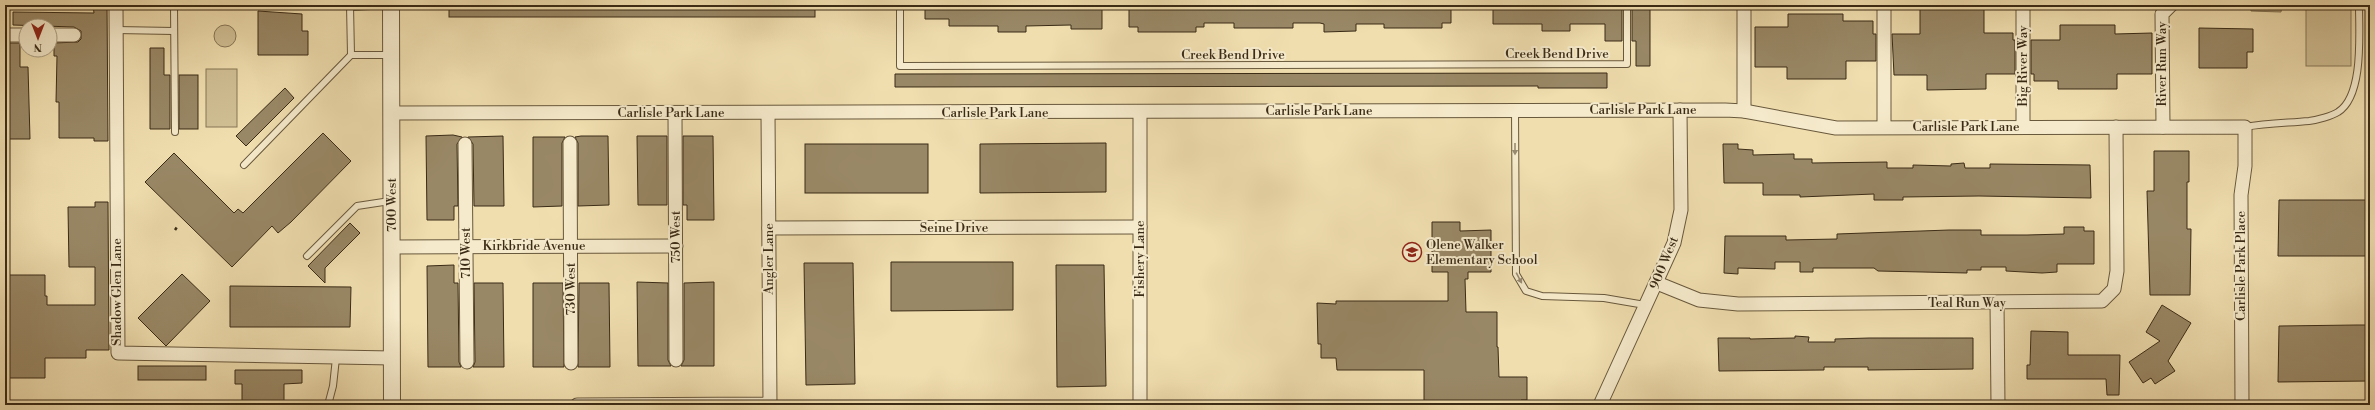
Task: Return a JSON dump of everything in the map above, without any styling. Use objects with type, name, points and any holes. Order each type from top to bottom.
[{"type":"street","name":"Shadow Glen Lane","points":[[116,5],[118,353],[207,353],[240,357],[392,358]]},
{"type":"street","name":"700 West","points":[[391,5],[392,405]]},
{"type":"street","points":[[1744,5],[1744,111]]},
{"type":"street","points":[[1884,5],[1884,127]]},
{"type":"street","name":"Big River Way","points":[[2023,5],[2023,127]]},
{"type":"street","name":"River Run Way","points":[[2163,127],[2162,14],[2171,5]]},
{"type":"street","points":[[5,35],[18,35]]},
{"type":"street","points":[[58,35],[74,36]]},
{"type":"street","name":"Carlisle Park Lane","points":[[392,113],[1680,110],[1744,111],[1836,128],[2246,127]]},
{"type":"street","name":"900 West","points":[[1600,405],[1674,243],[1681,210],[1680,110]]},
{"type":"street","name":"Fishery Lane","points":[[1140,112],[1140,405]]},
{"type":"street","name":"750 West","points":[[675,113],[676,360]]},
{"type":"street","name":"Angler Lane","points":[[768,113],[770,405]]},
{"type":"street","name":"Teal Run Way","points":[[1657,283],[1686,296],[1714,303],[2102,302],[2114,289],[2117,271],[2116,127]]},
{"type":"street","name":"Carlisle Park Place","points":[[2242,405],[2241,195],[2246,166],[2246,127]]},
{"type":"street","name":"730 West","points":[[570,143],[571,363]]},
{"type":"street","name":"710 West","points":[[465,144],[467,362]]},
{"type":"street","name":"Seine Drive","points":[[769,228],[1140,227]]},
{"type":"street","name":"Kirkbride Avenue","points":[[392,247],[676,246]]},
{"type":"street","points":[[1997,303],[1998,405]]},
{"type":"street","points":[[577,405],[770,405]]},
{"type":"lane","points":[[174,5],[174,132]]},
{"type":"lane","points":[[244,165],[351,55],[351,6],[391,5]]},
{"type":"lane","name":"Creek Bend Drive","points":[[900,5],[900,66],[1627,64],[1627,5]]},
{"type":"lane","points":[[2246,127],[2274,122],[2310,121],[2339,112],[2355,91],[2358,62],[2359,5]]},
{"type":"lane","points":[[116,30],[174,31]]},
{"type":"lane","points":[[351,55],[391,55]]},
{"type":"lane","points":[[1515,110],[1516,274],[1526,291],[1542,296],[1604,298],[1645,305]]},
{"type":"lane","points":[[307,256],[357,206],[392,201]]},
{"type":"lane","points":[[328,405],[333,386],[336,358]]},
{"type":"path","points":[[174,230],[178,227]]},
{"type":"shaded area","points":[[2251,5],[2282,5],[2281,12],[2251,11]]},
{"type":"shaded area","points":[[2306,5],[2351,5],[2351,66],[2306,66]]},
{"type":"shaded area","points":[[225,25],[233,28],[236,36],[233,44],[225,47],[217,44],[214,36],[217,28]]},
{"type":"shaded area","points":[[206,69],[237,69],[237,127],[206,127]]},
{"type":"building","points":[[93,5],[107,5],[108,141],[94,141],[94,138],[59,138],[59,102],[56,102],[58,43],[78,42],[81,39],[81,31],[74,27],[58,26],[58,18],[18,18],[18,25],[13,25],[13,12],[94,13]]},
{"type":"building","points":[[449,5],[815,5],[815,17],[449,17]]},
{"type":"building","points":[[925,5],[1102,5],[1102,29],[1071,29],[1071,25],[1026,26],[1026,32],[998,32],[998,26],[949,26],[949,19],[925,19]]},
{"type":"building","points":[[1129,5],[1451,5],[1451,23],[1442,23],[1442,28],[1384,28],[1384,24],[1356,24],[1356,31],[1324,32],[1324,24],[1320,23],[1293,23],[1293,28],[1234,28],[1234,23],[1204,23],[1204,27],[1196,27],[1196,32],[1138,32],[1138,27],[1129,27]]},
{"type":"building","points":[[1493,5],[1622,5],[1622,41],[1605,41],[1605,24],[1570,24],[1570,31],[1542,31],[1542,24],[1493,24]]},
{"type":"building","points":[[1632,5],[1650,5],[1650,66],[1636,66],[1636,41],[1632,41]]},
{"type":"building","points":[[1920,5],[1984,5],[1984,33],[2013,33],[2013,40],[2015,40],[2015,74],[1986,74],[1986,89],[1927,90],[1927,75],[1894,75],[1892,34],[1920,34]]},
{"type":"building","points":[[258,11],[302,14],[302,31],[308,31],[308,55],[258,55]]},
{"type":"building","points":[[1788,14],[1843,14],[1843,21],[1873,21],[1873,34],[1876,34],[1876,61],[1846,61],[1846,79],[1787,79],[1787,67],[1755,67],[1755,27],[1788,27]]},
{"type":"building","points":[[2060,25],[2115,25],[2115,34],[2152,33],[2152,74],[2117,74],[2117,89],[2058,89],[2058,81],[2034,81],[2034,74],[2031,74],[2031,40],[2060,40]]},
{"type":"building","points":[[2199,28],[2253,29],[2253,52],[2247,52],[2247,68],[2199,68]]},
{"type":"building","points":[[5,43],[18,43],[18,58],[20,58],[20,67],[28,67],[30,139],[7,139]]},
{"type":"building","points":[[150,48],[164,48],[164,75],[170,75],[170,129],[150,129]]},
{"type":"building","points":[[1607,73],[1607,88],[1538,88],[1538,86],[895,87],[895,74]]},
{"type":"building","points":[[179,75],[198,75],[198,129],[179,129]]},
{"type":"building","points":[[285,88],[294,98],[246,146],[236,136]]},
{"type":"building","points":[[323,133],[351,161],[291,222],[278,233],[272,226],[232,267],[145,182],[174,153],[234,213],[238,209],[243,213]]},
{"type":"building","points":[[453,135],[462,137],[457,144],[458,206],[454,206],[454,220],[427,220],[426,136]]},
{"type":"building","points":[[503,136],[504,206],[474,206],[473,144],[468,137]]},
{"type":"building","points":[[608,136],[609,205],[578,206],[578,143],[575,137]]},
{"type":"building","points":[[637,136],[667,136],[667,205],[638,205]]},
{"type":"building","points":[[683,136],[713,136],[714,220],[687,220],[687,205],[683,205]]},
{"type":"building","points":[[533,137],[565,137],[562,143],[562,206],[533,207]]},
{"type":"building","points":[[1106,143],[1106,192],[980,193],[980,144]]},
{"type":"building","points":[[805,144],[928,144],[928,193],[805,193]]},
{"type":"building","points":[[1723,144],[1738,144],[1738,149],[1753,150],[1753,155],[1794,154],[1794,159],[1812,159],[1812,163],[1887,162],[1887,168],[1913,168],[1913,165],[1951,166],[1951,164],[1964,163],[1965,168],[1990,168],[1990,164],[2090,165],[2091,198],[1979,196],[1903,197],[1903,200],[1874,200],[1874,194],[1800,197],[1800,195],[1763,195],[1763,183],[1724,183]]},
{"type":"building","points":[[2154,151],[2189,151],[2189,182],[2187,182],[2187,229],[2191,229],[2190,295],[2150,295],[2147,191],[2154,191]]},
{"type":"building","points":[[2279,200],[2370,200],[2370,256],[2278,256]]},
{"type":"building","points":[[95,202],[108,202],[109,350],[86,350],[86,358],[45,358],[45,378],[5,378],[5,275],[45,275],[45,296],[47,296],[47,305],[95,305],[95,267],[69,267],[68,207],[95,207]]},
{"type":"building","points":[[1432,222],[1460,222],[1460,231],[1491,230],[1491,272],[1468,272],[1468,279],[1465,279],[1466,312],[1497,312],[1499,377],[1527,377],[1527,400],[1521,400],[1521,405],[1424,405],[1424,370],[1337,370],[1336,358],[1321,358],[1321,344],[1318,344],[1317,303],[1336,304],[1336,301],[1448,301],[1448,272],[1432,272]]},
{"type":"building","points":[[350,223],[360,233],[325,268],[325,283],[308,266]]},
{"type":"building","points":[[2064,227],[2084,227],[2084,231],[2094,231],[2094,264],[2057,264],[2057,272],[2042,273],[2006,271],[2006,267],[1981,267],[1981,270],[1967,270],[1967,273],[1878,271],[1874,268],[1813,268],[1813,272],[1800,272],[1800,262],[1775,262],[1775,269],[1738,268],[1738,274],[1724,273],[1725,236],[1786,236],[1786,240],[1837,239],[1837,234],[1949,230],[1981,230],[1981,235],[2027,235],[2064,234]]},
{"type":"building","points":[[891,262],[1013,262],[1013,310],[891,311]]},
{"type":"building","points":[[804,263],[853,263],[855,384],[806,385]]},
{"type":"building","points":[[454,265],[454,283],[458,283],[459,362],[461,367],[428,367],[427,266]]},
{"type":"building","points":[[1056,265],[1104,265],[1106,386],[1057,387]]},
{"type":"building","points":[[182,274],[210,301],[166,346],[138,318]]},
{"type":"building","points":[[637,282],[668,283],[668,360],[671,366],[638,366]]},
{"type":"building","points":[[714,282],[714,366],[681,366],[684,360],[684,283]]},
{"type":"building","points":[[474,283],[503,283],[504,367],[473,367],[475,362]]},
{"type":"building","points":[[533,283],[563,283],[564,367],[533,367]]},
{"type":"building","points":[[579,283],[609,283],[610,367],[578,367]]},
{"type":"building","points":[[230,286],[351,287],[350,327],[230,327]]},
{"type":"building","points":[[2162,305],[2191,323],[2168,361],[2175,371],[2155,384],[2151,378],[2143,383],[2129,362],[2160,341],[2146,332]]},
{"type":"building","points":[[2370,325],[2370,381],[2278,382],[2279,326]]},
{"type":"building","points":[[2031,331],[2068,332],[2068,355],[2120,355],[2119,395],[2107,395],[2106,379],[2027,379],[2027,365],[2030,365]]},
{"type":"building","points":[[1795,336],[1809,337],[1808,342],[1835,342],[1835,339],[1869,338],[1973,338],[1973,369],[1868,370],[1868,367],[1824,367],[1824,370],[1719,371],[1718,338],[1795,338]]},
{"type":"building","points":[[138,366],[206,366],[206,380],[138,380]]},
{"type":"building","points":[[235,370],[302,370],[302,383],[284,384],[284,405],[242,405],[242,384],[235,384]]},
{"type":"place","name":"Olene Walker Elementary School","points":[[1412,252]]}]
